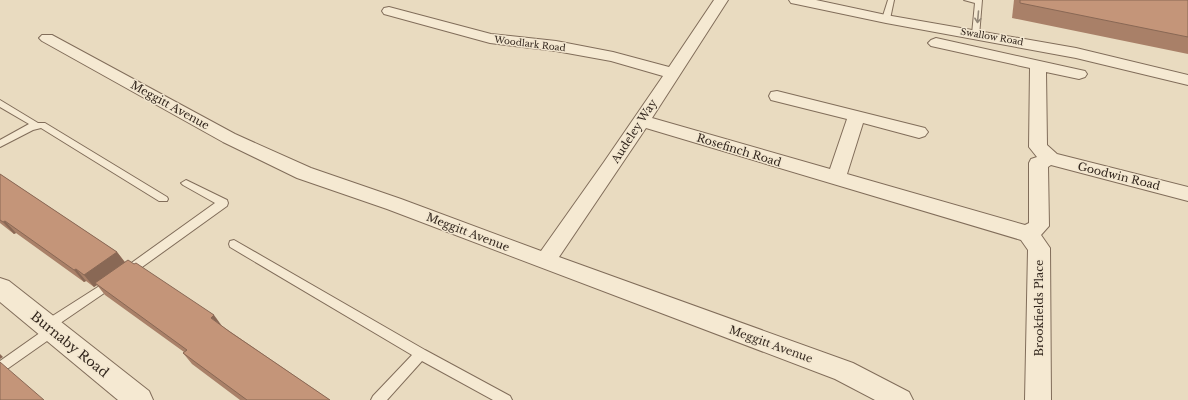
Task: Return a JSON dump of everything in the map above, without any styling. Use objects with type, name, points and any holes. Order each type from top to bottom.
[{"type":"street","name":"Audeley Way","points":[[545,261],[641,121],[721,0]]},
{"type":"street","name":"Swallow Road","points":[[796,0],[886,19],[1076,53],[1188,80]]},
{"type":"street","name":"Woodlark Road","points":[[389,11],[490,38],[556,46],[613,57],[672,74]]},
{"type":"street","name":"Meggitt Avenue","points":[[47,38],[229,138],[304,173],[394,204],[844,371],[900,400]]},
{"type":"street","points":[[936,43],[1079,74]]},
{"type":"street","points":[[1038,65],[1038,147],[1051,159]]},
{"type":"street","points":[[777,96],[919,132]]},
{"type":"street","points":[[836,178],[857,116]]},
{"type":"street","name":"Rosefinch Road","points":[[641,121],[1028,234]]},
{"type":"street","points":[[1028,234],[1039,226],[1038,163],[1051,159]]},
{"type":"street","name":"Goodwin Road","points":[[1051,159],[1188,194]]},
{"type":"street","name":"Brookfields Place","points":[[1028,234],[1039,248],[1038,400]]},
{"type":"street","name":"Burnaby Road","points":[[0,288],[139,400]]},
{"type":"lane","points":[[886,19],[891,0]]},
{"type":"lane","points":[[967,0],[979,1],[976,34]]},
{"type":"lane","points":[[0,103],[34,123],[30,128]]},
{"type":"lane","points":[[0,144],[30,128],[42,125],[163,199]]},
{"type":"lane","points":[[0,368],[101,290],[223,203],[186,183]]},
{"type":"lane","points":[[234,244],[421,354],[505,400]]},
{"type":"lane","points":[[378,400],[421,354]]},
{"type":"building","points":[[1020,0],[1188,0],[1188,37],[1020,3]]},
{"type":"building","points":[[0,174],[117,252],[84,275],[76,269],[74,270],[5,221],[3,222],[0,220]]},
{"type":"building","points":[[128,260],[134,264],[136,263],[214,315],[211,318],[230,332],[330,400],[247,400],[183,353],[187,350],[95,283]]},
{"type":"building","points":[[0,362],[44,400],[0,400]]}]
